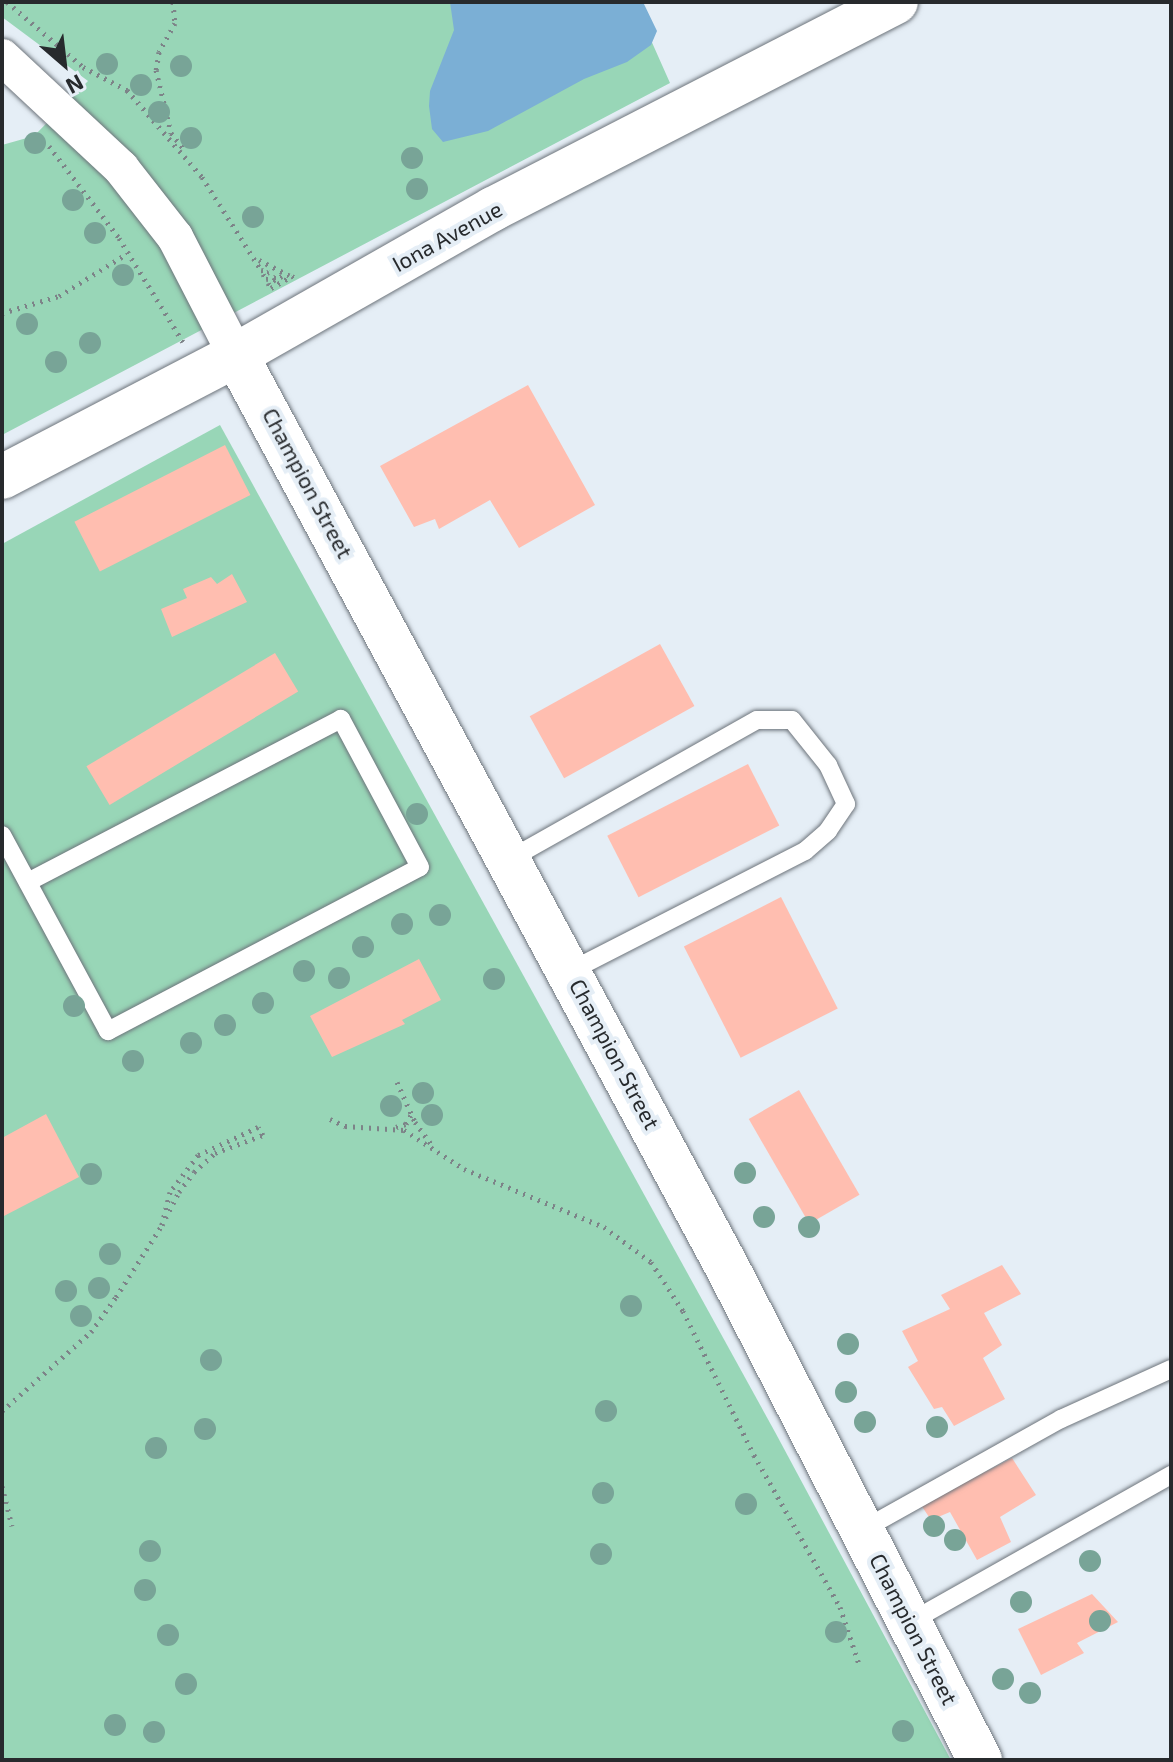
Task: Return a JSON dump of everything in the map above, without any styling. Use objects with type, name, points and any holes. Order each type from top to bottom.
[{"type":"street","name":"Iona Avenue","points":[[2,477],[228,338],[493,209],[896,2]]},
{"type":"street","points":[[2,57],[121,168],[175,237],[228,338]]},
{"type":"street","name":"Champion Street","points":[[228,338],[570,971],[864,1529],[980,1760]]},
{"type":"lane","points":[[2,835],[108,1031],[420,867],[341,719],[28,882]]},
{"type":"lane","points":[[510,859],[757,720],[792,720],[828,765],[846,804],[828,831],[805,851],[570,971]]},
{"type":"lane","points":[[864,1529],[1061,1419],[1171,1369]]},
{"type":"lane","points":[[910,1622],[1171,1475]]},
{"type":"path","points":[[7,2],[83,67],[127,90],[202,177],[259,267],[269,272],[263,274],[266,279],[282,276],[268,283],[271,288],[292,276],[299,280],[272,294]]},
{"type":"path","points":[[173,2],[175,23],[156,64],[171,133],[262,265],[289,275]]},
{"type":"path","points":[[45,137],[56,158],[119,238],[183,342],[228,338]]},
{"type":"path","points":[[2,313],[59,296],[123,256]]},
{"type":"path","points":[[397,1082],[411,1115],[427,1141],[452,1159],[500,1183],[554,1200],[616,1234],[651,1262],[683,1311],[759,1464],[840,1607],[859,1664]]},
{"type":"path","points":[[330,1119],[345,1126],[391,1127],[406,1124],[411,1115]]},
{"type":"path","points":[[2,1411],[91,1332],[162,1225],[194,1172],[215,1153],[263,1135],[258,1127],[198,1155],[170,1192],[162,1225]]},
{"type":"path","points":[[391,1127],[410,1133],[471,1172],[539,1196],[616,1234]]},
{"type":"path","points":[[2,1486],[12,1526]]},
{"type":"green space","points":[[2,2],[634,2],[670,83],[2,435],[2,145],[34,136],[88,81],[2,17]]},
{"type":"green space","points":[[220,425],[775,1432],[951,1760],[2,1760],[2,544]]},
{"type":"water","points":[[450,2],[643,2],[657,31],[651,45],[627,62],[584,79],[488,131],[443,142],[432,129],[429,106],[430,91],[454,30]]},
{"type":"building","points":[[528,385],[595,505],[519,548],[490,500],[439,529],[435,519],[414,527],[380,466]]},
{"type":"building","points":[[225,445],[250,495],[100,572],[74,522]]},
{"type":"building","points":[[232,574],[247,602],[172,637],[161,609],[187,598],[183,589],[211,577],[217,584]]},
{"type":"building","points":[[660,644],[694,706],[564,778],[530,716]]},
{"type":"building","points":[[275,653],[298,692],[110,805],[86,766]]},
{"type":"building","points":[[748,764],[779,825],[639,897],[607,836]]},
{"type":"building","points":[[781,897],[838,1008],[741,1058],[684,946]]},
{"type":"building","points":[[419,959],[441,1000],[402,1020],[405,1024],[332,1057],[310,1016]]},
{"type":"building","points":[[799,1090],[860,1195],[809,1224],[749,1119]]},
{"type":"building","points":[[46,1114],[79,1177],[2,1217],[2,1138]]},
{"type":"building","points":[[1002,1265],[1021,1294],[984,1313],[1002,1345],[983,1358],[1005,1399],[954,1426],[942,1407],[934,1409],[908,1367],[918,1361],[902,1331],[950,1309],[941,1295]]},
{"type":"building","points":[[1012,1458],[1036,1495],[1000,1517],[1011,1542],[977,1560],[950,1512],[931,1520],[921,1505]]},
{"type":"building","points":[[1092,1594],[1118,1622],[1077,1643],[1084,1653],[1041,1675],[1018,1629]]}]
